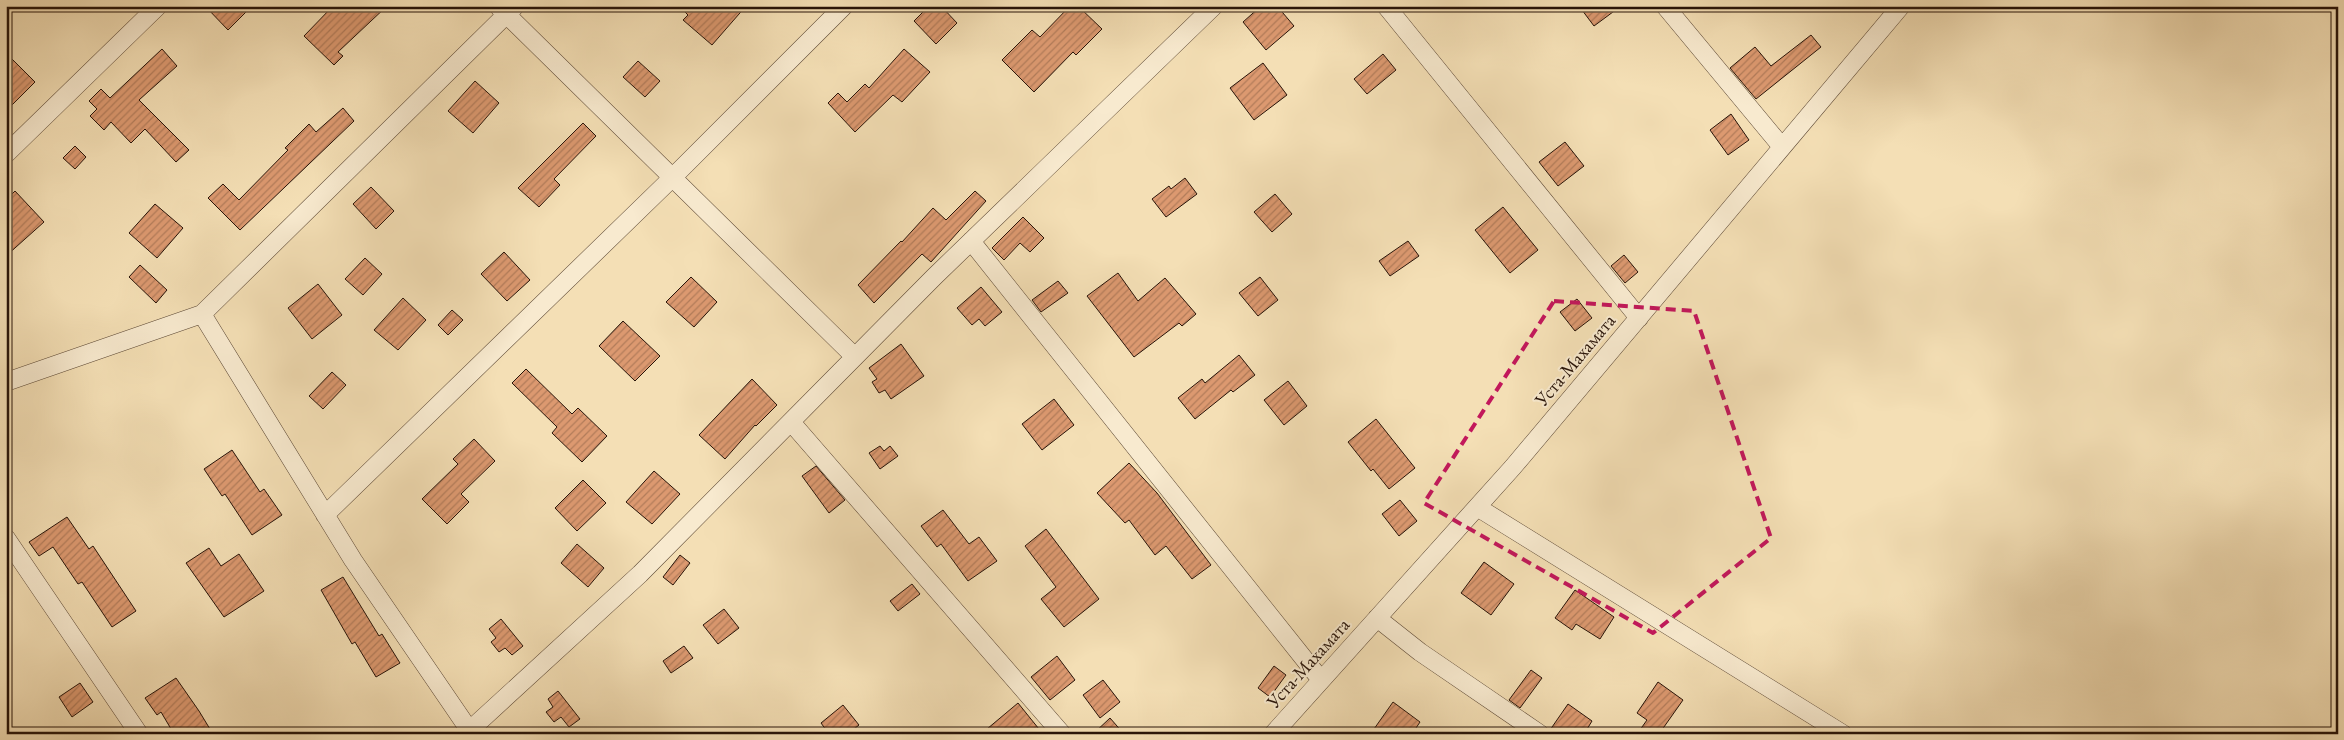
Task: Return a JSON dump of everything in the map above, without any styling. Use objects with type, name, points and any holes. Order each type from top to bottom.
[{"type":"street","points":[[6,154],[158,6]]},
{"type":"street","points":[[325,515],[673,177],[844,6]]},
{"type":"street","points":[[202,314],[353,560],[471,732],[640,574],[971,241],[1214,6]]},
{"type":"street","points":[[1386,6],[1638,318]]},
{"type":"street","points":[[1665,6],[1782,147]]},
{"type":"street","name":"Уста-Махамата","points":[[1273,734],[1477,507],[1901,6]]},
{"type":"street","points":[[6,382],[202,314],[506,9],[855,357]]},
{"type":"street","points":[[971,241],[1322,680]]},
{"type":"street","points":[[791,422],[1062,734]]},
{"type":"street","points":[[1477,507],[1843,734]]},
{"type":"street","points":[[6,538],[139,734]]},
{"type":"street","points":[[1377,618],[1420,652],[1540,734]]},
{"type":"highlighted area","points":[[1554,301],[1694,311],[1771,538],[1653,633],[1424,503]]},
{"type":"building","points":[[205,6],[252,6],[228,30]]},
{"type":"building","points":[[333,6],[387,6],[338,52],[343,56],[334,65],[304,36]]},
{"type":"building","points":[[679,6],[746,6],[712,45],[683,20],[688,15]]},
{"type":"building","points":[[929,6],[941,6],[957,23],[936,44],[914,21]]},
{"type":"building","points":[[1070,6],[1078,6],[1102,29],[1076,55],[1073,52],[1034,92],[1002,60],[1032,30],[1040,37]]},
{"type":"building","points":[[1261,6],[1277,6],[1294,26],[1266,50],[1243,22]]},
{"type":"building","points":[[1579,6],[1621,6],[1594,26]]},
{"type":"building","points":[[1811,35],[1821,47],[1756,99],[1730,68],[1755,47],[1771,66]]},
{"type":"building","points":[[162,49],[177,66],[139,100],[189,150],[176,162],[145,129],[131,143],[111,122],[104,130],[90,116],[97,109],[89,101],[101,89],[110,98]]},
{"type":"building","points":[[904,49],[930,72],[902,102],[893,95],[855,132],[828,103],[838,93],[847,102],[865,84],[869,88]]},
{"type":"building","points":[[6,53],[35,82],[6,111]]},
{"type":"building","points":[[1383,54],[1396,70],[1367,94],[1354,79]]},
{"type":"building","points":[[638,61],[660,81],[645,97],[623,77]]},
{"type":"building","points":[[1263,63],[1287,95],[1254,120],[1230,88]]},
{"type":"building","points":[[475,81],[499,103],[473,133],[448,111]]},
{"type":"building","points":[[343,108],[354,121],[240,230],[208,198],[223,184],[239,200],[288,150],[285,148],[309,124],[316,132]]},
{"type":"building","points":[[1731,114],[1749,140],[1728,155],[1710,130]]},
{"type":"building","points":[[583,123],[596,136],[554,179],[560,185],[539,207],[518,188]]},
{"type":"building","points":[[1565,142],[1584,166],[1558,186],[1539,162]]},
{"type":"building","points":[[75,146],[86,157],[75,169],[63,158]]},
{"type":"building","points":[[1185,178],[1197,194],[1166,217],[1152,199],[1169,186],[1171,189]]},
{"type":"building","points":[[371,187],[394,211],[376,229],[353,204]]},
{"type":"building","points":[[15,191],[44,222],[6,256],[6,200]]},
{"type":"building","points":[[975,191],[986,201],[931,262],[922,254],[874,303],[858,285],[902,242],[933,208],[946,220]]},
{"type":"building","points":[[1275,194],[1292,214],[1272,232],[1254,212]]},
{"type":"building","points":[[155,204],[183,228],[157,258],[129,233]]},
{"type":"building","points":[[1503,207],[1538,250],[1510,273],[1475,230]]},
{"type":"building","points":[[1023,217],[1044,238],[1030,252],[1020,243],[1004,260],[992,248]]},
{"type":"building","points":[[1408,241],[1419,256],[1390,276],[1379,261]]},
{"type":"building","points":[[504,252],[530,280],[507,301],[481,274]]},
{"type":"building","points":[[1624,255],[1638,272],[1625,283],[1611,266]]},
{"type":"building","points":[[365,258],[382,274],[363,295],[345,279]]},
{"type":"building","points":[[140,265],[167,290],[156,303],[129,277]]},
{"type":"building","points":[[1118,273],[1138,301],[1165,278],[1196,314],[1182,326],[1179,323],[1134,357],[1087,296]]},
{"type":"building","points":[[691,277],[717,302],[694,327],[666,302]]},
{"type":"building","points":[[1260,277],[1278,300],[1258,316],[1239,293]]},
{"type":"building","points":[[1058,281],[1068,293],[1041,312],[1032,300]]},
{"type":"building","points":[[318,284],[342,315],[312,339],[288,308]]},
{"type":"building","points":[[981,287],[1002,312],[985,326],[979,319],[972,325],[957,308]]},
{"type":"building","points":[[403,298],[426,320],[398,350],[374,330]]},
{"type":"building","points":[[1577,299],[1592,318],[1575,331],[1560,312]]},
{"type":"building","points":[[452,310],[463,320],[448,335],[438,325]]},
{"type":"building","points":[[623,321],[660,356],[635,381],[599,346]]},
{"type":"building","points":[[901,344],[924,376],[891,399],[885,390],[879,393],[872,382],[877,379],[869,368]]},
{"type":"building","points":[[1239,355],[1255,375],[1233,392],[1231,390],[1195,419],[1178,398],[1202,379],[1205,383]]},
{"type":"building","points":[[526,369],[572,414],[578,408],[607,436],[582,462],[552,433],[557,427],[512,383]]},
{"type":"building","points":[[332,372],[346,385],[323,409],[309,396]]},
{"type":"building","points":[[752,379],[777,405],[755,425],[725,459],[699,435]]},
{"type":"building","points":[[1288,381],[1307,406],[1284,425],[1264,400]]},
{"type":"building","points":[[1054,399],[1074,425],[1042,450],[1022,424]]},
{"type":"building","points":[[1376,419],[1415,468],[1389,489],[1373,469],[1371,471],[1348,442]]},
{"type":"building","points":[[474,439],[495,461],[461,494],[469,502],[447,524],[422,499],[458,464],[453,459]]},
{"type":"building","points":[[880,446],[884,451],[890,446],[898,456],[880,469],[869,453]]},
{"type":"building","points":[[232,450],[260,492],[264,489],[282,515],[252,535],[225,494],[222,496],[204,469]]},
{"type":"building","points":[[1129,463],[1157,493],[1211,565],[1192,579],[1166,546],[1155,555],[1129,520],[1125,523],[1097,493]]},
{"type":"building","points":[[816,466],[845,500],[829,513],[802,476]]},
{"type":"building","points":[[654,471],[680,494],[652,524],[626,502]]},
{"type":"building","points":[[583,480],[606,503],[577,531],[555,508]]},
{"type":"building","points":[[1400,500],[1417,521],[1399,536],[1382,514]]},
{"type":"building","points":[[943,510],[969,544],[979,537],[997,561],[968,581],[941,544],[937,547],[921,526]]},
{"type":"building","points":[[67,517],[89,549],[93,546],[136,611],[112,627],[82,582],[78,584],[53,547],[39,556],[29,542]]},
{"type":"building","points":[[1046,529],[1099,599],[1064,627],[1041,599],[1056,587],[1025,546]]},
{"type":"building","points":[[577,544],[604,568],[588,587],[561,563]]},
{"type":"building","points":[[209,548],[221,566],[239,554],[264,591],[224,617],[186,563]]},
{"type":"building","points":[[680,555],[690,563],[673,585],[663,577]]},
{"type":"building","points":[[1484,562],[1514,584],[1491,615],[1461,593]]},
{"type":"building","points":[[343,577],[379,636],[382,634],[400,663],[376,677],[355,642],[352,644],[321,590]]},
{"type":"building","points":[[912,584],[920,594],[898,611],[890,601]]},
{"type":"building","points":[[1575,590],[1614,617],[1600,639],[1576,624],[1572,630],[1555,618]]},
{"type":"building","points":[[724,609],[739,628],[718,644],[703,625]]},
{"type":"building","points":[[501,619],[523,646],[512,655],[505,648],[499,652],[491,642],[496,638],[489,629]]},
{"type":"building","points":[[684,646],[693,658],[671,673],[663,661]]},
{"type":"building","points":[[1057,656],[1075,680],[1050,700],[1031,677]]},
{"type":"building","points":[[1274,666],[1286,675],[1270,697],[1258,688]]},
{"type":"building","points":[[1531,670],[1542,678],[1520,708],[1509,700]]},
{"type":"building","points":[[176,678],[213,734],[174,734],[161,712],[157,715],[145,698]]},
{"type":"building","points":[[1103,680],[1120,702],[1100,718],[1083,695]]},
{"type":"building","points":[[1658,682],[1683,700],[1659,734],[1637,734],[1647,720],[1637,713]]},
{"type":"building","points":[[80,683],[93,702],[72,717],[59,697]]},
{"type":"building","points":[[558,691],[580,719],[569,727],[561,717],[554,722],[546,712],[553,707],[548,699]]},
{"type":"building","points":[[1393,702],[1420,722],[1412,734],[1381,734],[1374,729]]},
{"type":"building","points":[[1018,703],[1043,734],[981,734]]},
{"type":"building","points":[[1568,704],[1592,721],[1584,734],[1550,734],[1550,730]]},
{"type":"building","points":[[843,705],[859,725],[848,734],[829,734],[821,723]]},
{"type":"building","points":[[1110,718],[1124,734],[1093,734]]}]
